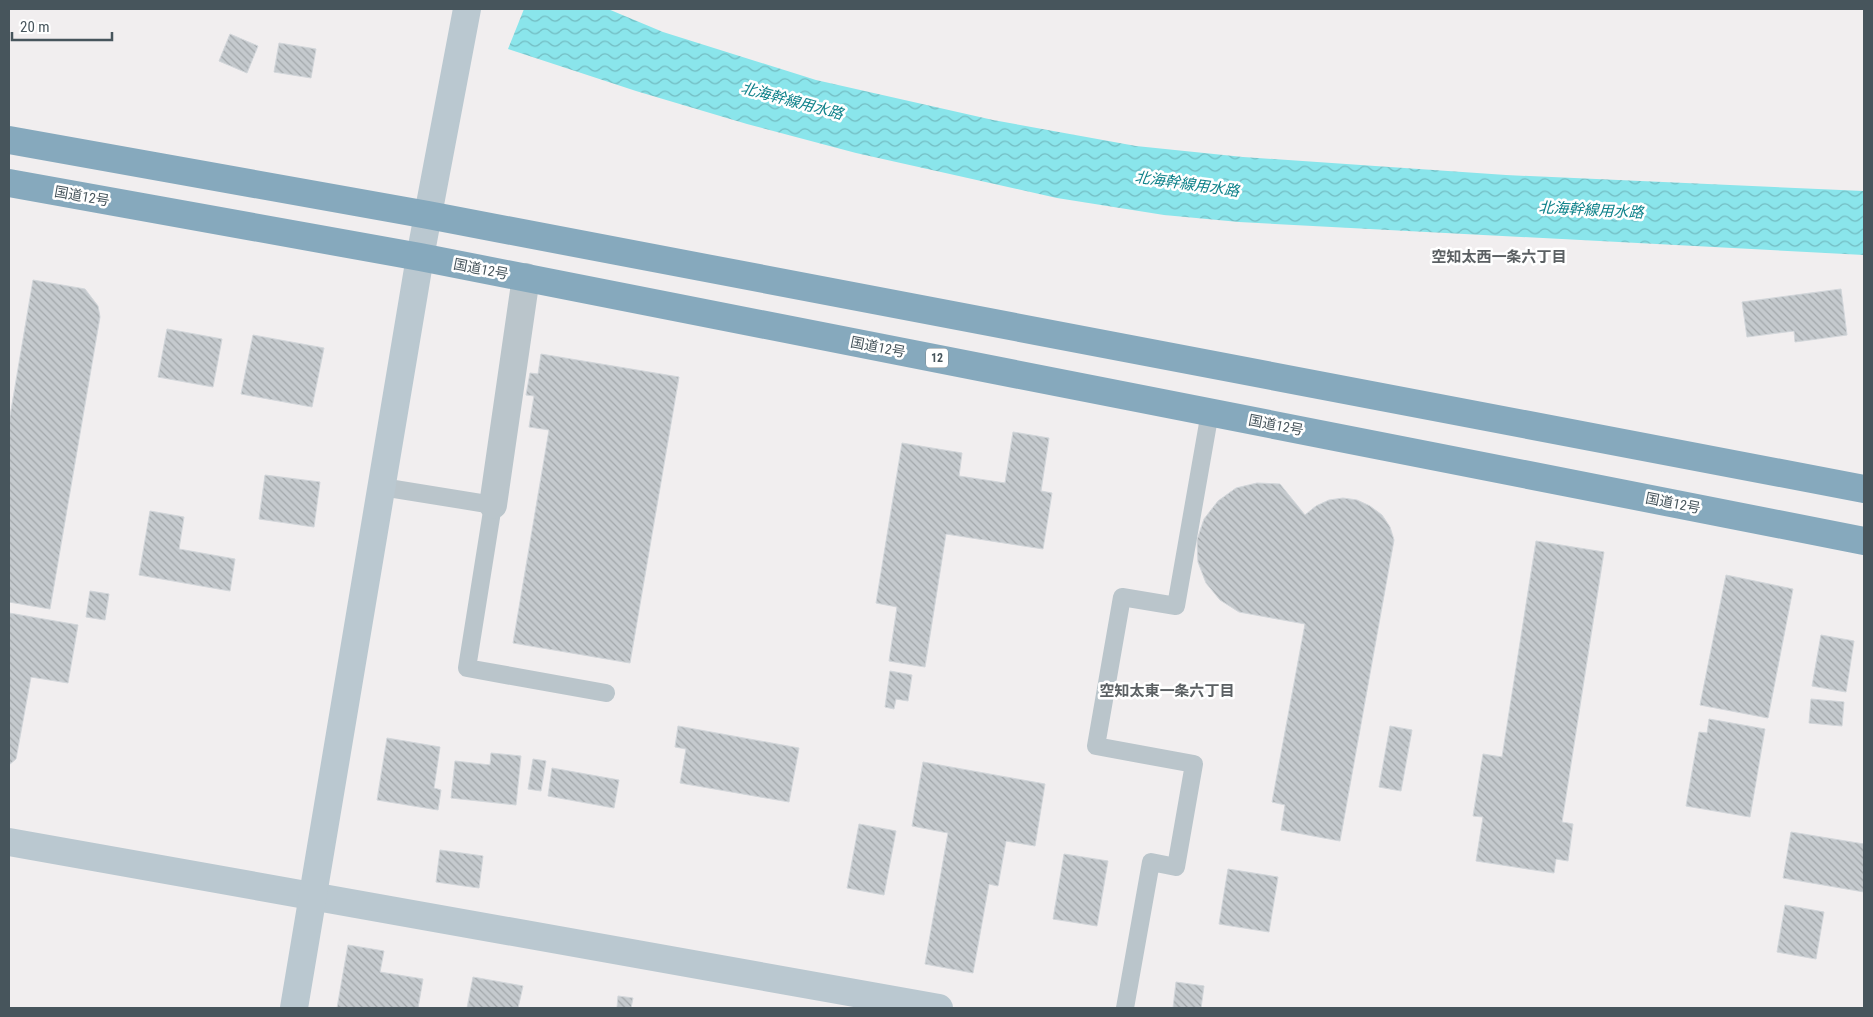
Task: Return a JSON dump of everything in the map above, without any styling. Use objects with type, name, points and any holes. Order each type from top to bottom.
[{"type":"highway","points":[[9,140],[428,215],[1864,489]]},
{"type":"highway","name":"国道12号","points":[[9,182],[420,257],[1864,541]]},
{"type":"street","points":[[294,1008],[420,257],[467,9]]},
{"type":"street","points":[[493,505],[526,278]]},
{"type":"street","points":[[9,842],[939,1008]]},
{"type":"lane","points":[[1125,1008],[1151,862],[1176,867],[1194,764],[1096,746],[1122,597],[1176,606],[1210,412]]},
{"type":"lane","points":[[382,487],[493,505],[467,668],[606,693]]},
{"type":"water","name":"北海幹線用水路","points":[[524,9],[608,9],[663,32],[816,80],[993,120],[1136,146],[1243,157],[1506,175],[1864,191],[1864,255],[1239,222],[1164,215],[1057,198],[856,153],[747,124],[636,91],[508,49]]},
{"type":"building","points":[[230,34],[258,46],[247,73],[219,61]]},
{"type":"building","points":[[279,43],[316,49],[311,78],[274,72]]},
{"type":"building","points":[[33,280],[85,289],[98,306],[100,317],[50,609],[9,602],[9,422]]},
{"type":"building","points":[[1841,289],[1847,335],[1795,342],[1794,331],[1747,337],[1742,302]]},
{"type":"building","points":[[167,329],[222,339],[213,387],[158,377]]},
{"type":"building","points":[[253,335],[324,348],[312,407],[241,394]]},
{"type":"building","points":[[541,354],[679,377],[630,663],[513,643],[549,430],[529,427],[534,396],[526,395],[530,373],[538,374]]},
{"type":"building","points":[[1013,432],[1049,438],[1041,491],[1052,493],[1043,549],[946,534],[925,667],[889,661],[897,607],[876,603],[902,443],[962,453],[959,476],[1005,483]]},
{"type":"building","points":[[265,475],[320,482],[314,527],[259,519]]},
{"type":"building","points":[[1257,483],[1280,484],[1305,515],[1316,506],[1329,500],[1343,498],[1357,500],[1370,506],[1382,515],[1390,527],[1394,540],[1340,841],[1281,830],[1285,805],[1272,802],[1305,624],[1239,612],[1220,600],[1206,583],[1198,562],[1197,540],[1204,519],[1218,501],[1236,488]]},
{"type":"building","points":[[150,511],[184,517],[179,549],[235,559],[230,591],[139,575]]},
{"type":"building","points":[[1536,541],[1604,552],[1562,822],[1573,824],[1568,861],[1556,859],[1554,873],[1476,861],[1483,817],[1473,816],[1483,754],[1502,757]]},
{"type":"building","points":[[1726,575],[1793,589],[1768,718],[1700,705]]},
{"type":"building","points":[[90,591],[109,594],[105,620],[86,617]]},
{"type":"building","points":[[9,613],[78,625],[68,683],[31,677],[16,759],[9,765]]},
{"type":"building","points":[[1821,635],[1854,641],[1846,692],[1812,686]]},
{"type":"building","points":[[890,671],[912,675],[908,701],[896,699],[894,709],[885,707]]},
{"type":"building","points":[[1811,699],[1844,702],[1842,726],[1809,723]]},
{"type":"building","points":[[1709,719],[1765,729],[1750,817],[1686,806],[1699,732],[1707,733]]},
{"type":"building","points":[[678,726],[799,748],[789,802],[680,783],[686,749],[675,747]]},
{"type":"building","points":[[1390,726],[1412,730],[1401,791],[1379,787]]},
{"type":"building","points":[[387,738],[440,747],[434,788],[441,790],[438,810],[377,800]]},
{"type":"building","points":[[491,753],[521,756],[516,805],[451,798],[455,761],[490,765]]},
{"type":"building","points":[[533,759],[546,761],[541,791],[528,789]]},
{"type":"building","points":[[923,762],[1045,784],[1035,846],[1006,841],[998,886],[989,884],[973,973],[925,964],[948,833],[912,826]]},
{"type":"building","points":[[552,768],[619,780],[614,808],[548,796]]},
{"type":"building","points":[[859,824],[896,831],[884,895],[847,888]]},
{"type":"building","points":[[1791,832],[1864,844],[1864,892],[1783,878]]},
{"type":"building","points":[[440,850],[483,856],[479,888],[436,882]]},
{"type":"building","points":[[1064,854],[1108,861],[1097,926],[1053,919]]},
{"type":"building","points":[[1228,869],[1278,877],[1269,932],[1219,924]]},
{"type":"building","points":[[1785,905],[1824,912],[1816,959],[1777,952]]},
{"type":"building","points":[[348,945],[384,951],[380,972],[423,979],[418,1008],[337,1008]]},
{"type":"building","points":[[473,977],[523,986],[518,1008],[467,1008]]},
{"type":"building","points":[[1176,982],[1204,986],[1201,1008],[1173,1008]]},
{"type":"building","points":[[618,996],[633,998],[631,1008],[617,1008]]},
{"type":"district","name":"空知太西一条六丁目","points":[[1499,257]]},
{"type":"district","name":"空知太東一条六丁目","points":[[1167,691]]}]
